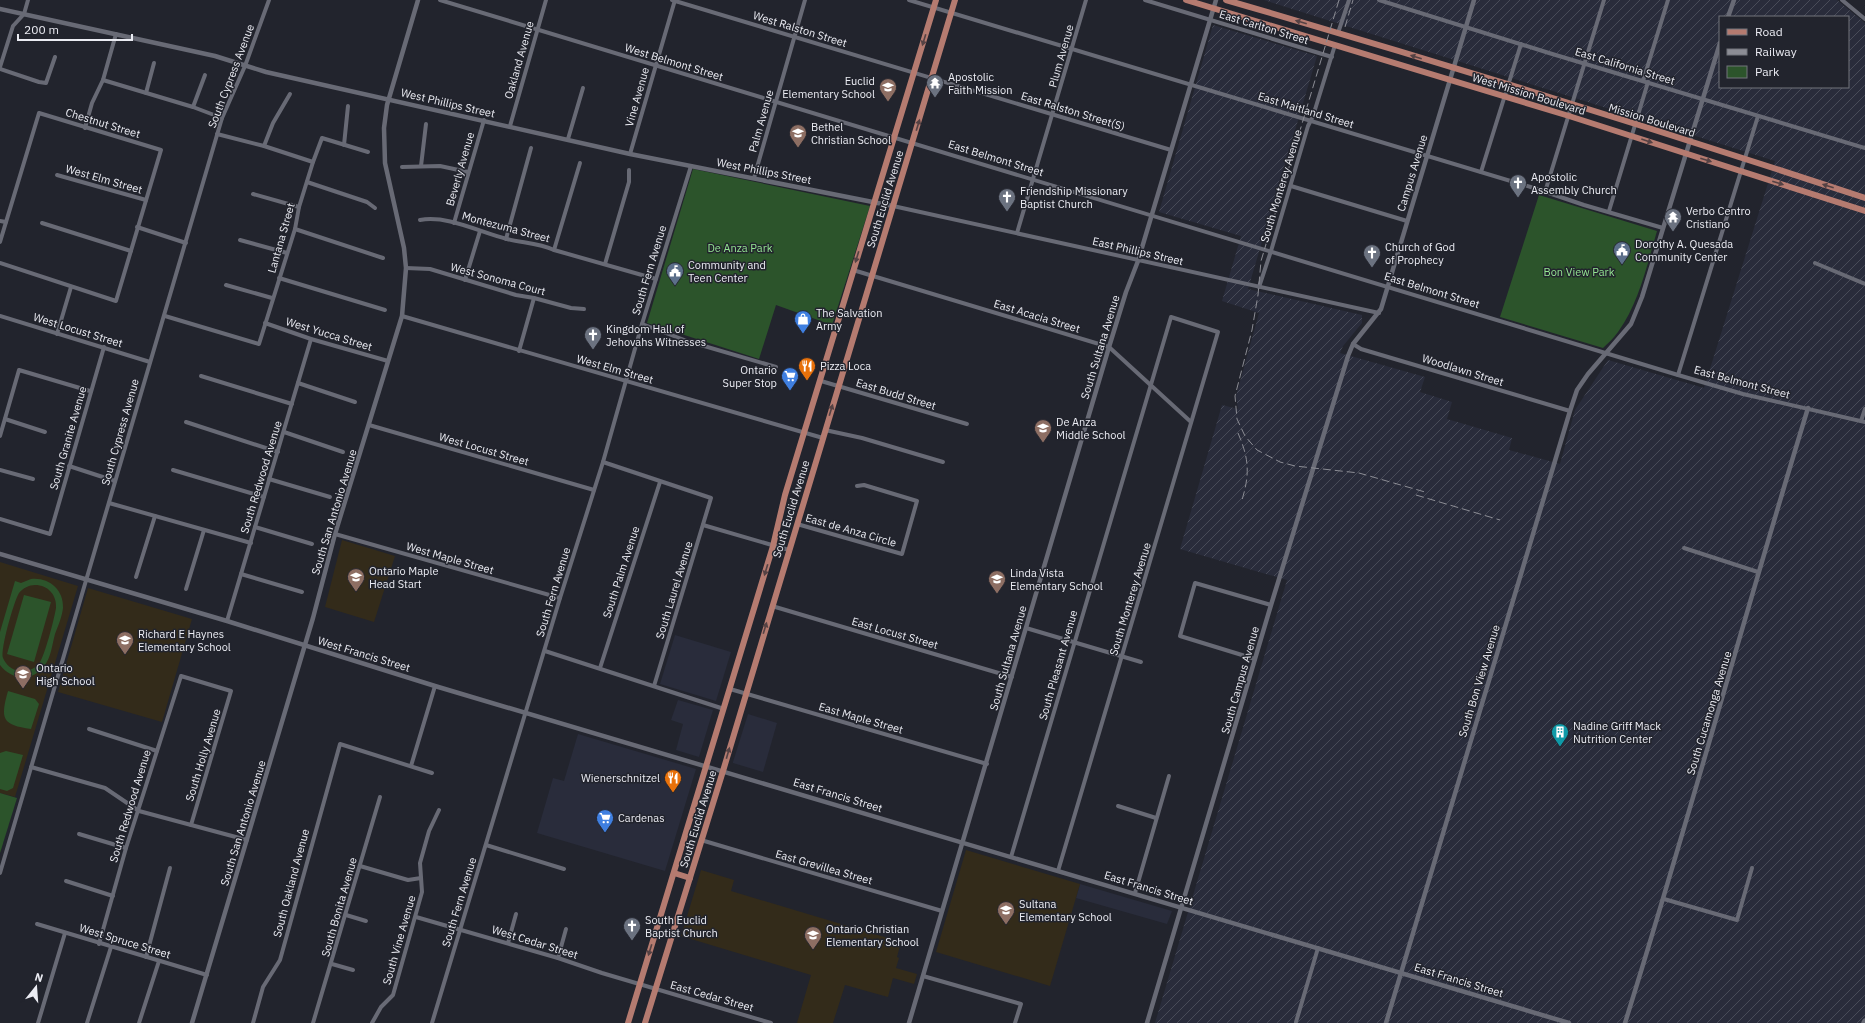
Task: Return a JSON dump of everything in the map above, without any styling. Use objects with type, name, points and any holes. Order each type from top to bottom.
[{"type":"main road","name":"South Euclid Avenue","points":[[628,1023],[773,546],[786,495],[853,270],[936,0]]},
{"type":"main road","name":"South Euclid Avenue","points":[[645,1023],[723,770],[955,0]]},
{"type":"main road","name":"West Mission Boulevard","points":[[1186,0],[1569,116],[1865,211]]},
{"type":"main road","name":"Mission Boulevard","points":[[1226,0],[1745,158],[1865,198]]},
{"type":"main road","points":[[674,873],[690,878]]},
{"type":"street","points":[[28,0],[24,14],[13,26],[0,68],[39,82],[46,83],[55,57]]},
{"type":"street","name":"South Cypress Avenue","points":[[0,873],[2,858],[31,767],[150,362],[165,316],[222,118],[245,66],[269,0]]},
{"type":"street","name":"South San Antonio Avenue","points":[[192,1023],[305,645],[335,534],[402,316],[406,268],[404,248],[385,163],[384,128],[389,98],[418,0]]},
{"type":"street","name":"West Belmont Street","points":[[440,0],[904,140]]},
{"type":"street","name":"Oakland Avenue","points":[[510,126],[536,30],[546,0]]},
{"type":"street","name":"West Ralston Street","points":[[674,0],[924,76]]},
{"type":"street","name":"Vine Avenue","points":[[630,154],[674,0]]},
{"type":"street","name":"Palm Avenue","points":[[754,178],[805,0]]},
{"type":"street","name":"East Maitland Street","points":[[908,0],[1481,172],[1584,206],[1610,211],[1663,228]]},
{"type":"street","name":"Plum Avenue","points":[[1017,233],[1086,0]]},
{"type":"street","name":"East Carlton Street","points":[[1145,0],[1332,57]]},
{"type":"street","name":"South Sultana Avenue","points":[[909,1023],[1109,347],[1126,292],[1138,261],[1216,0]]},
{"type":"street","points":[[1338,33],[1348,0]]},
{"type":"street","name":"East California Street","points":[[1379,0],[1466,28],[1865,148]]},
{"type":"street","name":"Campus Avenue","points":[[1353,344],[1379,313],[1474,0]]},
{"type":"street","points":[[1545,192],[1604,0]]},
{"type":"street","points":[[1643,80],[1668,0]]},
{"type":"street","points":[[1728,16],[1734,0]]},
{"type":"street","points":[[1842,0],[1865,19]]},
{"type":"street","name":"West Phillips Street","points":[[0,9],[215,56],[245,66],[630,154],[893,206]]},
{"type":"street","points":[[85,128],[92,103],[103,80],[116,34]]},
{"type":"street","points":[[1481,172],[1521,44]]},
{"type":"street","name":"South Monterey Avenue","points":[[1259,287],[1336,45]]},
{"type":"street","name":"South Bon View Avenue","points":[[1386,1023],[1577,390],[1606,352],[1631,324],[1642,297],[1719,46]]},
{"type":"street","points":[[146,93],[154,63]]},
{"type":"street","points":[[193,107],[205,74]]},
{"type":"street","name":"East Ralston Street(S)","points":[[924,76],[1171,150]]},
{"type":"street","points":[[103,80],[193,107],[222,118]]},
{"type":"street","points":[[1610,211],[1648,82]]},
{"type":"street","points":[[568,139],[583,88]]},
{"type":"street","points":[[264,146],[273,123],[290,94]]},
{"type":"street","points":[[348,106],[344,145],[368,152]]},
{"type":"street","name":"Chestnut Street","points":[[6,222],[39,113],[161,150],[146,200]]},
{"type":"street","points":[[1678,375],[1758,116]]},
{"type":"street","name":"Beverly Avenue","points":[[454,223],[484,120]]},
{"type":"street","points":[[421,166],[426,124]]},
{"type":"street","points":[[218,134],[264,146],[312,162]]},
{"type":"street","name":"Lantana Street","points":[[165,316],[259,344],[272,298],[295,229],[299,207],[312,162],[322,138],[344,145]]},
{"type":"street","name":"East Belmont Street","points":[[904,140],[1152,214],[1678,375],[1743,394],[1863,422]]},
{"type":"street","points":[[506,238],[531,148]]},
{"type":"street","points":[[554,250],[580,163]]},
{"type":"street","points":[[402,168],[440,166],[468,172]]},
{"type":"street","name":"South Fern Avenue","points":[[432,1023],[560,598],[603,462],[625,381],[691,166]]},
{"type":"street","points":[[605,264],[629,182],[629,170]]},
{"type":"street","name":"West Elm Street","points":[[57,175],[146,200]]},
{"type":"street","points":[[307,182],[367,202],[375,208]]},
{"type":"street","points":[[1291,186],[1407,221]]},
{"type":"street","points":[[253,194],[299,207]]},
{"type":"street","points":[[0,263],[116,301],[146,200]]},
{"type":"street","name":"East Phillips Street","points":[[893,206],[1379,313]]},
{"type":"street","name":"Montezuma Street","points":[[420,220],[431,218],[454,223],[523,243],[543,245],[554,250],[656,279]]},
{"type":"street","points":[[0,221],[6,222],[0,242]]},
{"type":"street","points":[[42,223],[131,251]]},
{"type":"street","points":[[137,227],[186,243]]},
{"type":"street","points":[[295,229],[383,258]]},
{"type":"street","points":[[465,280],[480,231]]},
{"type":"street","points":[[240,240],[287,253]]},
{"type":"street","points":[[1815,263],[1865,284]]},
{"type":"street","name":"West Sonoma Court","points":[[406,268],[430,269],[516,296],[534,298],[572,308],[584,309]]},
{"type":"street","name":"East Acacia Street","points":[[853,270],[1109,347],[1191,422]]},
{"type":"street","points":[[279,278],[385,310]]},
{"type":"street","points":[[226,284],[272,298]]},
{"type":"street","points":[[57,334],[71,287]]},
{"type":"street","points":[[519,351],[534,298]]},
{"type":"street","name":"West Locust Street","points":[[0,316],[150,362]]},
{"type":"street","name":"West Elm Street","points":[[402,316],[823,438]]},
{"type":"street","name":"South Monterey Avenue","points":[[1058,871],[1218,332],[1171,317]]},
{"type":"street","name":"South Pleasant Avenue","points":[[1011,856],[1171,317]]},
{"type":"street","name":"West Yucca Street","points":[[265,323],[311,339],[388,361]]},
{"type":"street","points":[[642,324],[680,337],[687,341],[776,367]]},
{"type":"street","name":"South Redwood Avenue","points":[[227,621],[311,339]]},
{"type":"street","name":"Woodlawn Street","points":[[1353,344],[1360,349],[1570,411]]},
{"type":"street","name":"South Campus Avenue","points":[[1147,1023],[1271,606],[1353,344]]},
{"type":"street","name":"South Granite Avenue","points":[[0,519],[50,534],[90,391],[104,347]]},
{"type":"street","points":[[0,436],[19,370],[90,391]]},
{"type":"street","points":[[201,376],[292,404]]},
{"type":"street","name":"East Budd Street","points":[[821,380],[967,424]]},
{"type":"street","points":[[298,383],[356,402]]},
{"type":"street","name":"South Cucamonga Avenue","points":[[1625,1023],[1664,899],[1738,647],[1758,572],[1808,408]]},
{"type":"street","points":[[1863,422],[1865,409]]},
{"type":"street","points":[[6,419],[45,432]]},
{"type":"street","points":[[186,422],[278,452]]},
{"type":"street","name":"West Locust Street","points":[[369,425],[594,490]]},
{"type":"street","points":[[825,430],[862,438],[943,462]]},
{"type":"street","points":[[284,432],[343,452]]},
{"type":"street","points":[[603,462],[660,482]]},
{"type":"street","points":[[69,466],[115,481]]},
{"type":"street","points":[[0,470],[33,479]]},
{"type":"street","points":[[172,470],[264,497]]},
{"type":"street","points":[[269,479],[330,497]]},
{"type":"street","name":"South Laurel Avenue","points":[[654,686],[711,498],[660,482]]},
{"type":"street","name":"South Palm Avenue","points":[[600,668],[660,482]]},
{"type":"street","name":"East de Anza Circle","points":[[797,524],[902,554],[917,501],[864,485],[857,486]]},
{"type":"street","points":[[109,503],[250,543]]},
{"type":"street","points":[[136,577],[154,516]]},
{"type":"street","points":[[703,525],[789,550]]},
{"type":"street","points":[[255,527],[312,544]]},
{"type":"street","points":[[186,589],[204,530]]},
{"type":"street","name":"West Maple Street","points":[[335,534],[560,598]]},
{"type":"street","points":[[1684,548],[1758,572]]},
{"type":"street","name":"West Francis Street","points":[[0,554],[227,621],[435,686],[723,770]]},
{"type":"street","points":[[241,574],[302,592]]},
{"type":"street","points":[[1255,659],[1180,636],[1195,583],[1271,606]]},
{"type":"street","name":"East Locust Street","points":[[772,606],[1012,677]]},
{"type":"street","points":[[1026,628],[1141,662]]},
{"type":"street","points":[[545,651],[724,708]]},
{"type":"street","name":"South Redwood Avenue","points":[[99,944],[126,848],[181,676],[231,691]]},
{"type":"street","points":[[432,774],[411,766],[435,686]]},
{"type":"street","name":"East Maple Street","points":[[730,689],[986,764]]},
{"type":"street","name":"South Holly Avenue","points":[[191,824],[231,691]]},
{"type":"street","points":[[89,729],[157,751]]},
{"type":"street","name":"South Oakland Avenue","points":[[253,1023],[263,986],[280,960],[340,744],[411,766]]},
{"type":"street","points":[[31,767],[105,788],[139,811],[247,840]]},
{"type":"street","name":"East Francis Street","points":[[723,770],[1569,1023]]},
{"type":"street","points":[[1135,894],[1169,776]]},
{"type":"street","name":"South Bonita Avenue","points":[[313,1023],[332,964],[380,797]]},
{"type":"street","points":[[1118,806],[1156,818]]},
{"type":"street","name":"South Vine Avenue","points":[[372,1023],[381,1007],[392,995],[416,917],[422,892],[420,863],[430,831],[439,810]]},
{"type":"street","points":[[79,834],[126,848]]},
{"type":"street","name":"East Grevillea Street","points":[[701,840],[942,911]]},
{"type":"street","points":[[486,845],[564,869]]},
{"type":"street","points":[[360,866],[408,880],[421,878]]},
{"type":"street","points":[[146,957],[170,868]]},
{"type":"street","points":[[1664,899],[1737,920],[1752,868]]},
{"type":"street","points":[[66,881],[112,896]]},
{"type":"street","points":[[508,943],[516,914]]},
{"type":"street","points":[[346,915],[366,921]]},
{"type":"street","name":"West Cedar Street","points":[[416,917],[558,958],[648,987]]},
{"type":"street","name":"West Spruce Street","points":[[38,924],[99,944],[207,975]]},
{"type":"street","points":[[558,958],[566,929]]},
{"type":"street","points":[[38,1023],[65,933]]},
{"type":"street","points":[[87,1023],[111,947]]},
{"type":"street","points":[[1296,1022],[1318,948]]},
{"type":"street","points":[[139,1023],[159,961]]},
{"type":"street","points":[[332,964],[353,970]]},
{"type":"street","points":[[923,976],[1021,1004],[1016,1023]]},
{"type":"street","name":"East Cedar Street","points":[[648,987],[763,1022],[771,1023]]},
{"type":"shaded area","points":[[1264,0],[1837,0],[1865,23],[1865,1023],[1155,1023],[1287,580],[1180,549],[1222,405],[1238,409],[1236,396],[1259,313],[1222,301],[1241,236],[1159,212],[1213,25],[1317,56],[1248,289],[1362,315],[1362,323],[1343,346],[1340,353],[1425,377],[1420,392],[1452,402],[1447,419],[1512,438],[1509,450],[1560,464],[1575,410],[1608,360],[1704,388],[1775,161]]},
{"type":"shaded area","name":"Ontario Maple Head Start","points":[[342,540],[395,556],[374,622],[325,607]]},
{"type":"shaded area","name":"Ontario High School","points":[[0,562],[78,586],[15,797],[0,793]]},
{"type":"shaded area","name":"Richard E Haynes Elementary School","points":[[88,588],[192,619],[162,722],[58,692]]},
{"type":"shaded area","points":[[675,635],[731,652],[716,701],[660,684]]},
{"type":"shaded area","points":[[678,700],[713,710],[699,757],[676,750],[683,724],[671,720]]},
{"type":"shaded area","points":[[748,714],[777,723],[763,772],[733,763]]},
{"type":"shaded area","points":[[578,734],[696,769],[665,871],[537,833],[553,778],[564,781]]},
{"type":"shaded area","name":"Sultana Elementary School","points":[[966,850],[1080,884],[1050,986],[936,952]]},
{"type":"shaded area","name":"Ontario Christian Elementary School","points":[[701,870],[734,880],[731,891],[901,942],[896,968],[917,974],[914,984],[893,978],[888,997],[845,985],[833,1023],[797,1023],[811,975],[681,936]]},
{"type":"shaded area","points":[[1080,884],[1172,911],[1167,924],[1076,898]]},
{"type":"green space","name":"De Anza Park","points":[[693,169],[870,206],[832,325],[776,305],[759,359],[647,323]]},
{"type":"green space","name":"Bon View Park","points":[[1539,195],[1657,231],[1642,283],[1632,309],[1616,334],[1603,348],[1500,317]]},
{"type":"green space","points":[[31,579],[49,582],[58,590],[63,601],[61,618],[50,655],[46,663],[39,671],[28,677],[10,674],[0,665],[0,632],[15,581],[21,583]],"holes":[[[40,585],[51,592],[56,603],[49,637],[39,664],[28,671],[14,670],[3,658],[8,626],[14,605],[19,593],[22,590],[28,586]]]},
{"type":"green space","points":[[24,595],[51,602],[34,662],[7,654]]},
{"type":"green space","points":[[8,691],[35,699],[39,704],[31,729],[9,723],[6,719],[4,708]]},
{"type":"green space","points":[[6,751],[23,755],[13,788],[7,791],[0,789],[0,753]]},
{"type":"green space","points":[[0,793],[17,798],[0,853]]},
{"type":"railway","points":[[1339,0],[1261,261],[1258,295],[1252,330],[1235,396],[1237,419],[1245,436],[1257,450],[1280,462],[1295,466],[1359,473],[1425,492]]},
{"type":"railway","points":[[1345,27],[1353,0]]},
{"type":"railway","points":[[1238,433],[1247,466],[1245,490],[1242,500]]},
{"type":"railway","points":[[1416,495],[1500,520]]},
{"type":"place","name":"Apostolic Faith Mission","points":[[935,98]]},
{"type":"place","name":"Euclid Elementary School","points":[[888,102]]},
{"type":"place","name":"Bethel Christian School","points":[[798,148]]},
{"type":"place","name":"Apostolic Assembly Church","points":[[1518,198]]},
{"type":"place","name":"Friendship Missionary Baptist Church","points":[[1007,212]]},
{"type":"place","name":"Verbo Centro Cristiano","points":[[1673,232]]},
{"type":"place","name":"Dorothy A. Quesada Community Center","points":[[1622,265]]},
{"type":"place","name":"Church of God of Prophecy","points":[[1372,268]]},
{"type":"place","name":"Community and Teen Center","points":[[675,286]]},
{"type":"place","name":"The Salvation Army","points":[[803,334]]},
{"type":"place","name":"Kingdom Hall of Jehovahs Witnesses","points":[[593,350]]},
{"type":"place","name":"Pizza Loca","points":[[807,381]]},
{"type":"place","name":"Ontario Super Stop","points":[[790,391]]},
{"type":"place","name":"De Anza Middle School","points":[[1043,443]]},
{"type":"place","name":"Ontario Maple Head Start","points":[[356,592]]},
{"type":"place","name":"Linda Vista Elementary School","points":[[997,594]]},
{"type":"place","name":"Richard E Haynes Elementary School","points":[[125,655]]},
{"type":"place","name":"Ontario High School","points":[[23,689]]},
{"type":"place","name":"Nadine Griff Mack Nutrition Center","points":[[1560,747]]},
{"type":"place","name":"Wienerschnitzel","points":[[673,793]]},
{"type":"place","name":"Cardenas","points":[[605,833]]},
{"type":"place","name":"Sultana Elementary School","points":[[1006,925]]},
{"type":"place","name":"South Euclid Baptist Church","points":[[632,941]]},
{"type":"place","name":"Ontario Christian Elementary School","points":[[813,950]]}]
